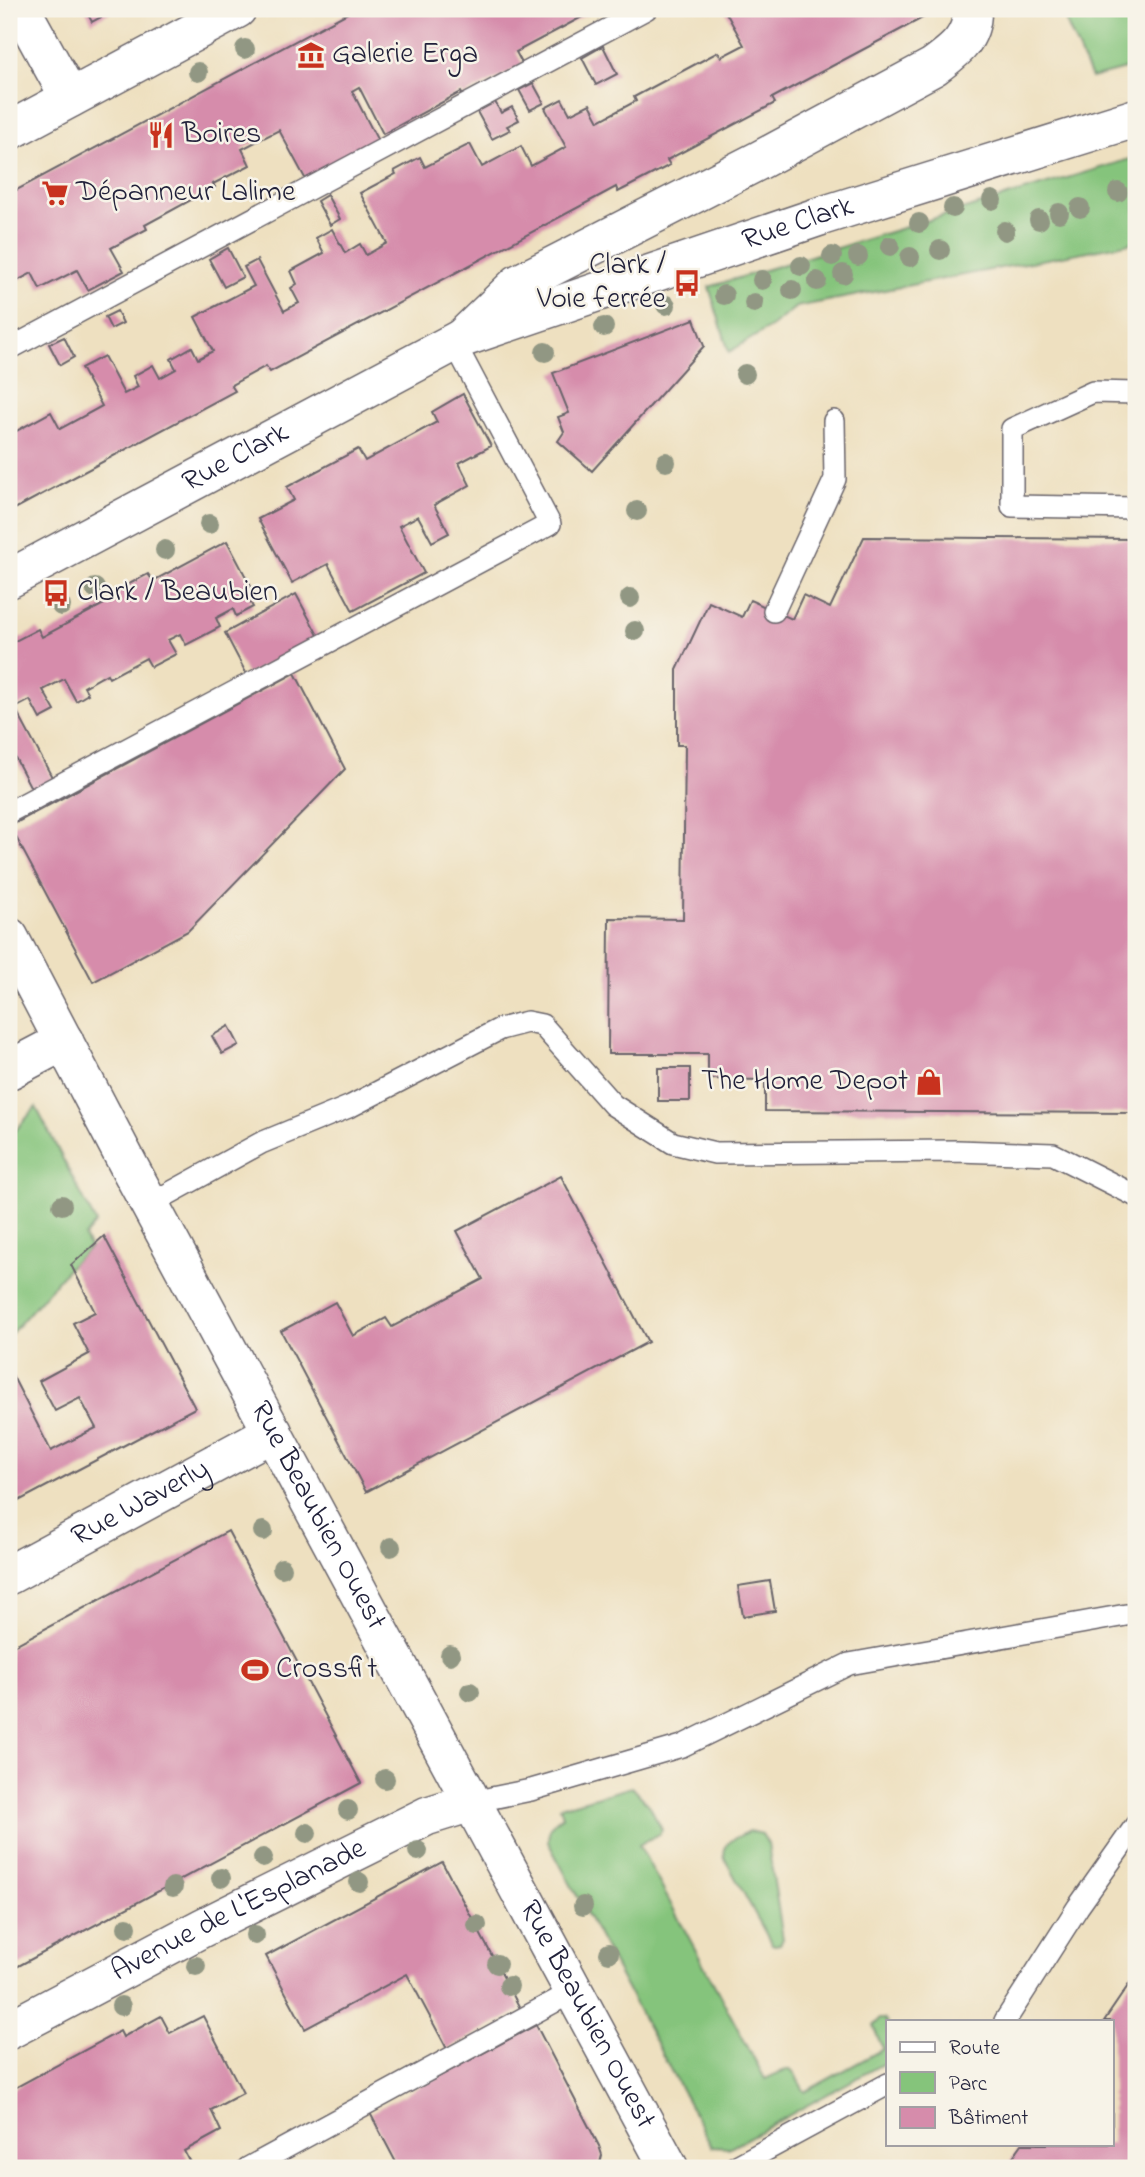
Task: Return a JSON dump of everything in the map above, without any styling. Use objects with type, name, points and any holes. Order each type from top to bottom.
[{"type":"street","points":[[21,9],[70,98]]},
{"type":"street","points":[[9,131],[237,9]]},
{"type":"street","name":"Rue Clark","points":[[458,340],[518,284],[933,67],[958,49],[971,21]]},
{"type":"street","name":"Rue Clark","points":[[9,579],[458,340],[821,216],[1136,118]]},
{"type":"street","name":"Rue Beaubien Ouest","points":[[9,937],[669,2168]]},
{"type":"street","points":[[9,1070],[64,1041]]},
{"type":"street","name":"Rue Waverly","points":[[9,1575],[273,1432]]},
{"type":"street","name":"Avenue de L'Esplanade","points":[[9,2030],[202,1928],[427,1816],[472,1802]]},
{"type":"lane","points":[[9,349],[646,9]]},
{"type":"lane","points":[[9,812],[550,524],[458,340]]},
{"type":"lane","points":[[1136,393],[1093,392],[1012,429],[1012,506],[1136,508]]},
{"type":"lane","points":[[774,611],[835,479],[834,421]]},
{"type":"lane","points":[[150,1204],[261,1143],[351,1106],[500,1029],[527,1022],[542,1025],[613,1105],[673,1143],[715,1153],[957,1151],[1053,1154],[1136,1196]]},
{"type":"lane","points":[[472,1802],[531,1790],[682,1746],[849,1664],[1126,1615]]},
{"type":"lane","points":[[1006,2020],[1078,1907],[1136,1825]]},
{"type":"lane","points":[[248,2168],[574,1991]]},
{"type":"lane","points":[[733,2168],[886,2085]]},
{"type":"green space","points":[[1079,9],[1136,9],[1136,66],[1091,78],[1066,22]]},
{"type":"green space","points":[[1136,157],[1136,242],[796,307],[772,326],[729,352],[709,287]]},
{"type":"green space","points":[[36,1107],[96,1223],[84,1237],[90,1248],[71,1265],[9,1336],[9,1138]]},
{"type":"green space","points":[[632,1787],[650,1806],[662,1830],[639,1845],[765,2079],[790,2070],[805,2092],[883,2049],[873,2026],[880,2019],[886,2022],[886,2062],[733,2146],[712,2147],[548,1842],[551,1826],[563,1816],[560,1807]]},
{"type":"green space","points":[[749,1831],[762,1834],[768,1844],[783,1939],[780,1944],[771,1943],[725,1859],[727,1845]]},
{"type":"building","points":[[85,9],[116,9],[92,22]]},
{"type":"building","points":[[355,9],[597,9],[516,52],[523,65],[463,96],[461,92],[383,134],[359,87],[352,91],[378,141],[306,180],[279,130],[242,149],[250,165],[213,184],[215,187],[145,225],[147,229],[111,248],[124,271],[88,290],[77,270],[40,289],[32,273],[9,285],[9,194]]},
{"type":"building","points":[[724,9],[925,9],[928,15],[772,98],[775,103],[667,160],[670,165],[618,192],[616,187],[270,372],[266,366],[231,385],[235,391],[9,512],[9,435],[51,412],[60,429],[102,406],[81,368],[104,356],[124,394],[138,387],[133,376],[153,365],[160,378],[176,369],[171,359],[192,347],[198,359],[213,351],[195,317],[254,286],[244,267],[257,260],[284,311],[299,303],[291,288],[297,284],[291,271],[324,253],[316,238],[332,229],[345,253],[360,244],[366,255],[387,243],[360,193],[396,174],[394,171],[420,157],[425,167],[470,144],[482,167],[521,146],[531,166],[566,147],[545,108],[562,99],[570,114],[590,104],[599,121],[636,101],[634,97],[718,52],[721,57],[744,45]]},
{"type":"building","points":[[603,46],[617,74],[596,85],[582,58]]},
{"type":"building","points":[[533,83],[544,103],[530,110],[519,90]]},
{"type":"building","points":[[494,100],[501,113],[512,107],[519,120],[507,126],[510,130],[492,139],[476,110]]},
{"type":"building","points":[[327,195],[340,219],[330,225],[317,201]]},
{"type":"building","points":[[228,248],[243,277],[224,287],[209,259]]},
{"type":"building","points":[[117,311],[123,323],[111,329],[105,317]]},
{"type":"building","points":[[694,319],[704,346],[592,471],[558,441],[564,432],[558,417],[569,413],[553,373]]},
{"type":"building","points":[[64,337],[74,357],[60,365],[49,344]]},
{"type":"building","points":[[463,394],[491,446],[459,463],[470,485],[434,505],[449,533],[432,542],[418,516],[399,526],[424,573],[353,611],[328,564],[292,583],[258,519],[294,500],[287,487],[358,449],[365,461],[437,422],[432,412]]},
{"type":"building","points":[[864,537],[1136,539],[1136,1113],[765,1111],[765,1080],[708,1079],[708,1054],[608,1054],[609,918],[683,919],[685,745],[677,745],[677,670],[709,602],[742,617],[750,600],[792,619],[803,595],[830,608]]},
{"type":"building","points":[[227,541],[256,596],[249,600],[253,607],[236,616],[233,609],[216,618],[220,627],[186,645],[180,634],[168,640],[176,654],[151,667],[146,658],[109,678],[107,674],[84,687],[88,694],[76,701],[64,679],[43,690],[55,711],[40,719],[30,700],[15,708],[53,779],[32,790],[9,746],[9,644],[38,629],[42,637],[115,598],[112,593],[148,574],[153,581]]},
{"type":"building","points":[[296,594],[319,637],[247,675],[225,633]]},
{"type":"building","points":[[295,673],[345,769],[188,931],[93,982],[10,826]]},
{"type":"building","points":[[229,1026],[239,1045],[222,1054],[212,1036]]},
{"type":"building","points":[[658,1068],[690,1068],[690,1101],[658,1101]]},
{"type":"building","points":[[561,1176],[648,1342],[366,1492],[281,1331],[335,1302],[353,1336],[386,1318],[392,1327],[483,1279],[457,1231]]},
{"type":"building","points":[[104,1236],[195,1408],[9,1506],[9,1369],[51,1451],[96,1428],[80,1398],[55,1411],[39,1381],[89,1354],[73,1323],[95,1312],[71,1265]]},
{"type":"building","points":[[228,1531],[361,1783],[9,1971],[9,1648]]},
{"type":"building","points":[[770,1581],[775,1611],[743,1616],[738,1586]]},
{"type":"building","points":[[442,1862],[521,2010],[447,2049],[407,1974],[305,2029],[266,1956]]},
{"type":"building","points":[[1136,1974],[1136,2168],[1005,2168],[1021,2146],[1114,2146],[1114,2020],[1105,2020]]},
{"type":"building","points":[[161,2016],[170,2033],[203,2016],[243,2093],[211,2110],[221,2131],[184,2151],[193,2168],[9,2168],[9,2091],[120,2031],[123,2037]]},
{"type":"building","points":[[536,2025],[599,2146],[602,2155],[599,2167],[436,2168],[418,2164],[410,2168],[399,2168],[370,2113]]},
{"type":"place","name":"Galerie Erga","points":[[311,55]]},
{"type":"place","name":"Boires","points":[[161,135]]},
{"type":"place","name":"Dépanneur Lalime","points":[[55,193]]},
{"type":"place","name":"Clark / Voie ferrée","points":[[687,283]]},
{"type":"place","name":"Clark / Beaubien","points":[[56,593]]},
{"type":"place","name":"The Home Depot","points":[[929,1082]]},
{"type":"place","name":"Crossfit","points":[[255,1670]]}]
